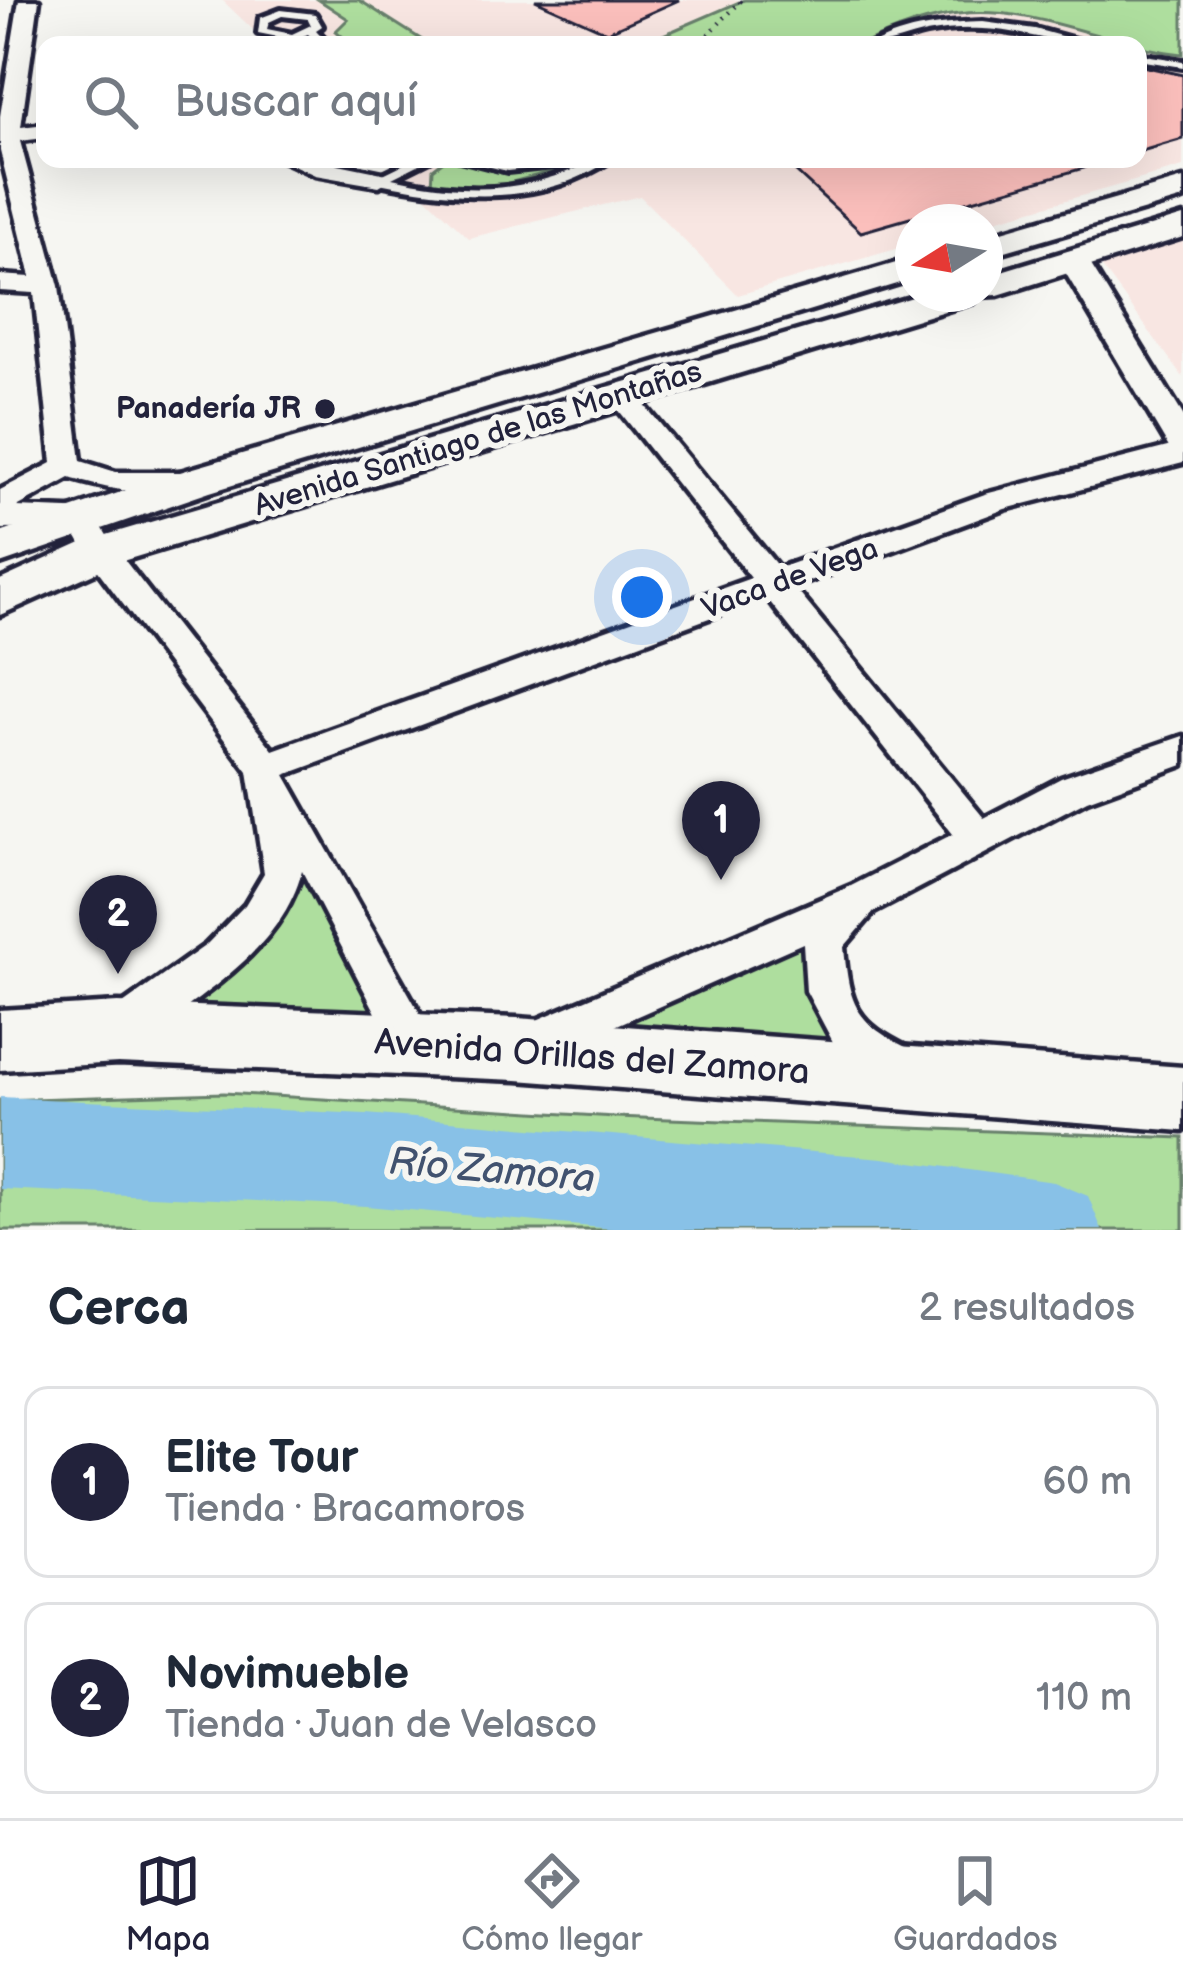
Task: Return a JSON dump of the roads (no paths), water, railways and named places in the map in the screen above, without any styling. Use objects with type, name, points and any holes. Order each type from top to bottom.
[{"type":"main road","points":[[1003,242],[1183,189]]},
{"type":"main road","points":[[1003,281],[1183,226]]},
{"type":"main road","name":"Avenida Santiago de las Montañas","points":[[0,599],[91,535],[194,482],[895,273]]},
{"type":"main road","name":"Avenida Santiago de las Montañas","points":[[0,549],[91,535],[623,397],[902,312]]},
{"type":"main road","name":"Avenida Orillas del Zamora","points":[[0,1040],[118,1033],[518,1049],[1183,1099]]},
{"type":"street","points":[[29,0],[4,137],[17,287],[67,467]]},
{"type":"street","points":[[4,137],[36,132]]},
{"type":"street","points":[[317,168],[379,179]]},
{"type":"street","points":[[1073,260],[1183,442]]},
{"type":"street","points":[[623,397],[977,837]]},
{"type":"street","name":"Vaca de Vega","points":[[266,767],[778,585],[996,502],[1183,453]]},
{"type":"street","points":[[0,503],[67,467],[115,482],[194,482]]},
{"type":"street","points":[[0,518],[91,535],[266,767],[415,1045]]},
{"type":"street","points":[[518,1049],[865,898],[1074,790],[1183,750]]},
{"type":"street","points":[[118,1033],[220,958],[259,916],[284,874],[266,767]]},
{"type":"street","points":[[865,898],[824,941],[827,991],[857,1046],[941,1084]]},
{"type":"lane","points":[[287,0],[316,20],[311,31],[298,36]]},
{"type":"lane","points":[[272,36],[260,18],[302,13]]},
{"type":"lane","points":[[910,36],[969,22],[1011,24],[1056,36]]},
{"type":"lane","points":[[311,31],[316,36]]},
{"type":"lane","points":[[1147,58],[1183,64]]},
{"type":"lane","points":[[379,179],[402,168]]},
{"type":"lane","points":[[379,179],[444,194],[486,196],[559,184],[589,168]]},
{"type":"waterway","name":"Río Zamora","points":[[0,1143],[366,1160],[883,1206],[1054,1230]]},
{"type":"place","name":"Panadería JR","points":[[325,409]]},
{"type":"place","name":"Elite Tour","points":[[721,880]]},
{"type":"place","name":"Novimueble","points":[[118,974]]}]
